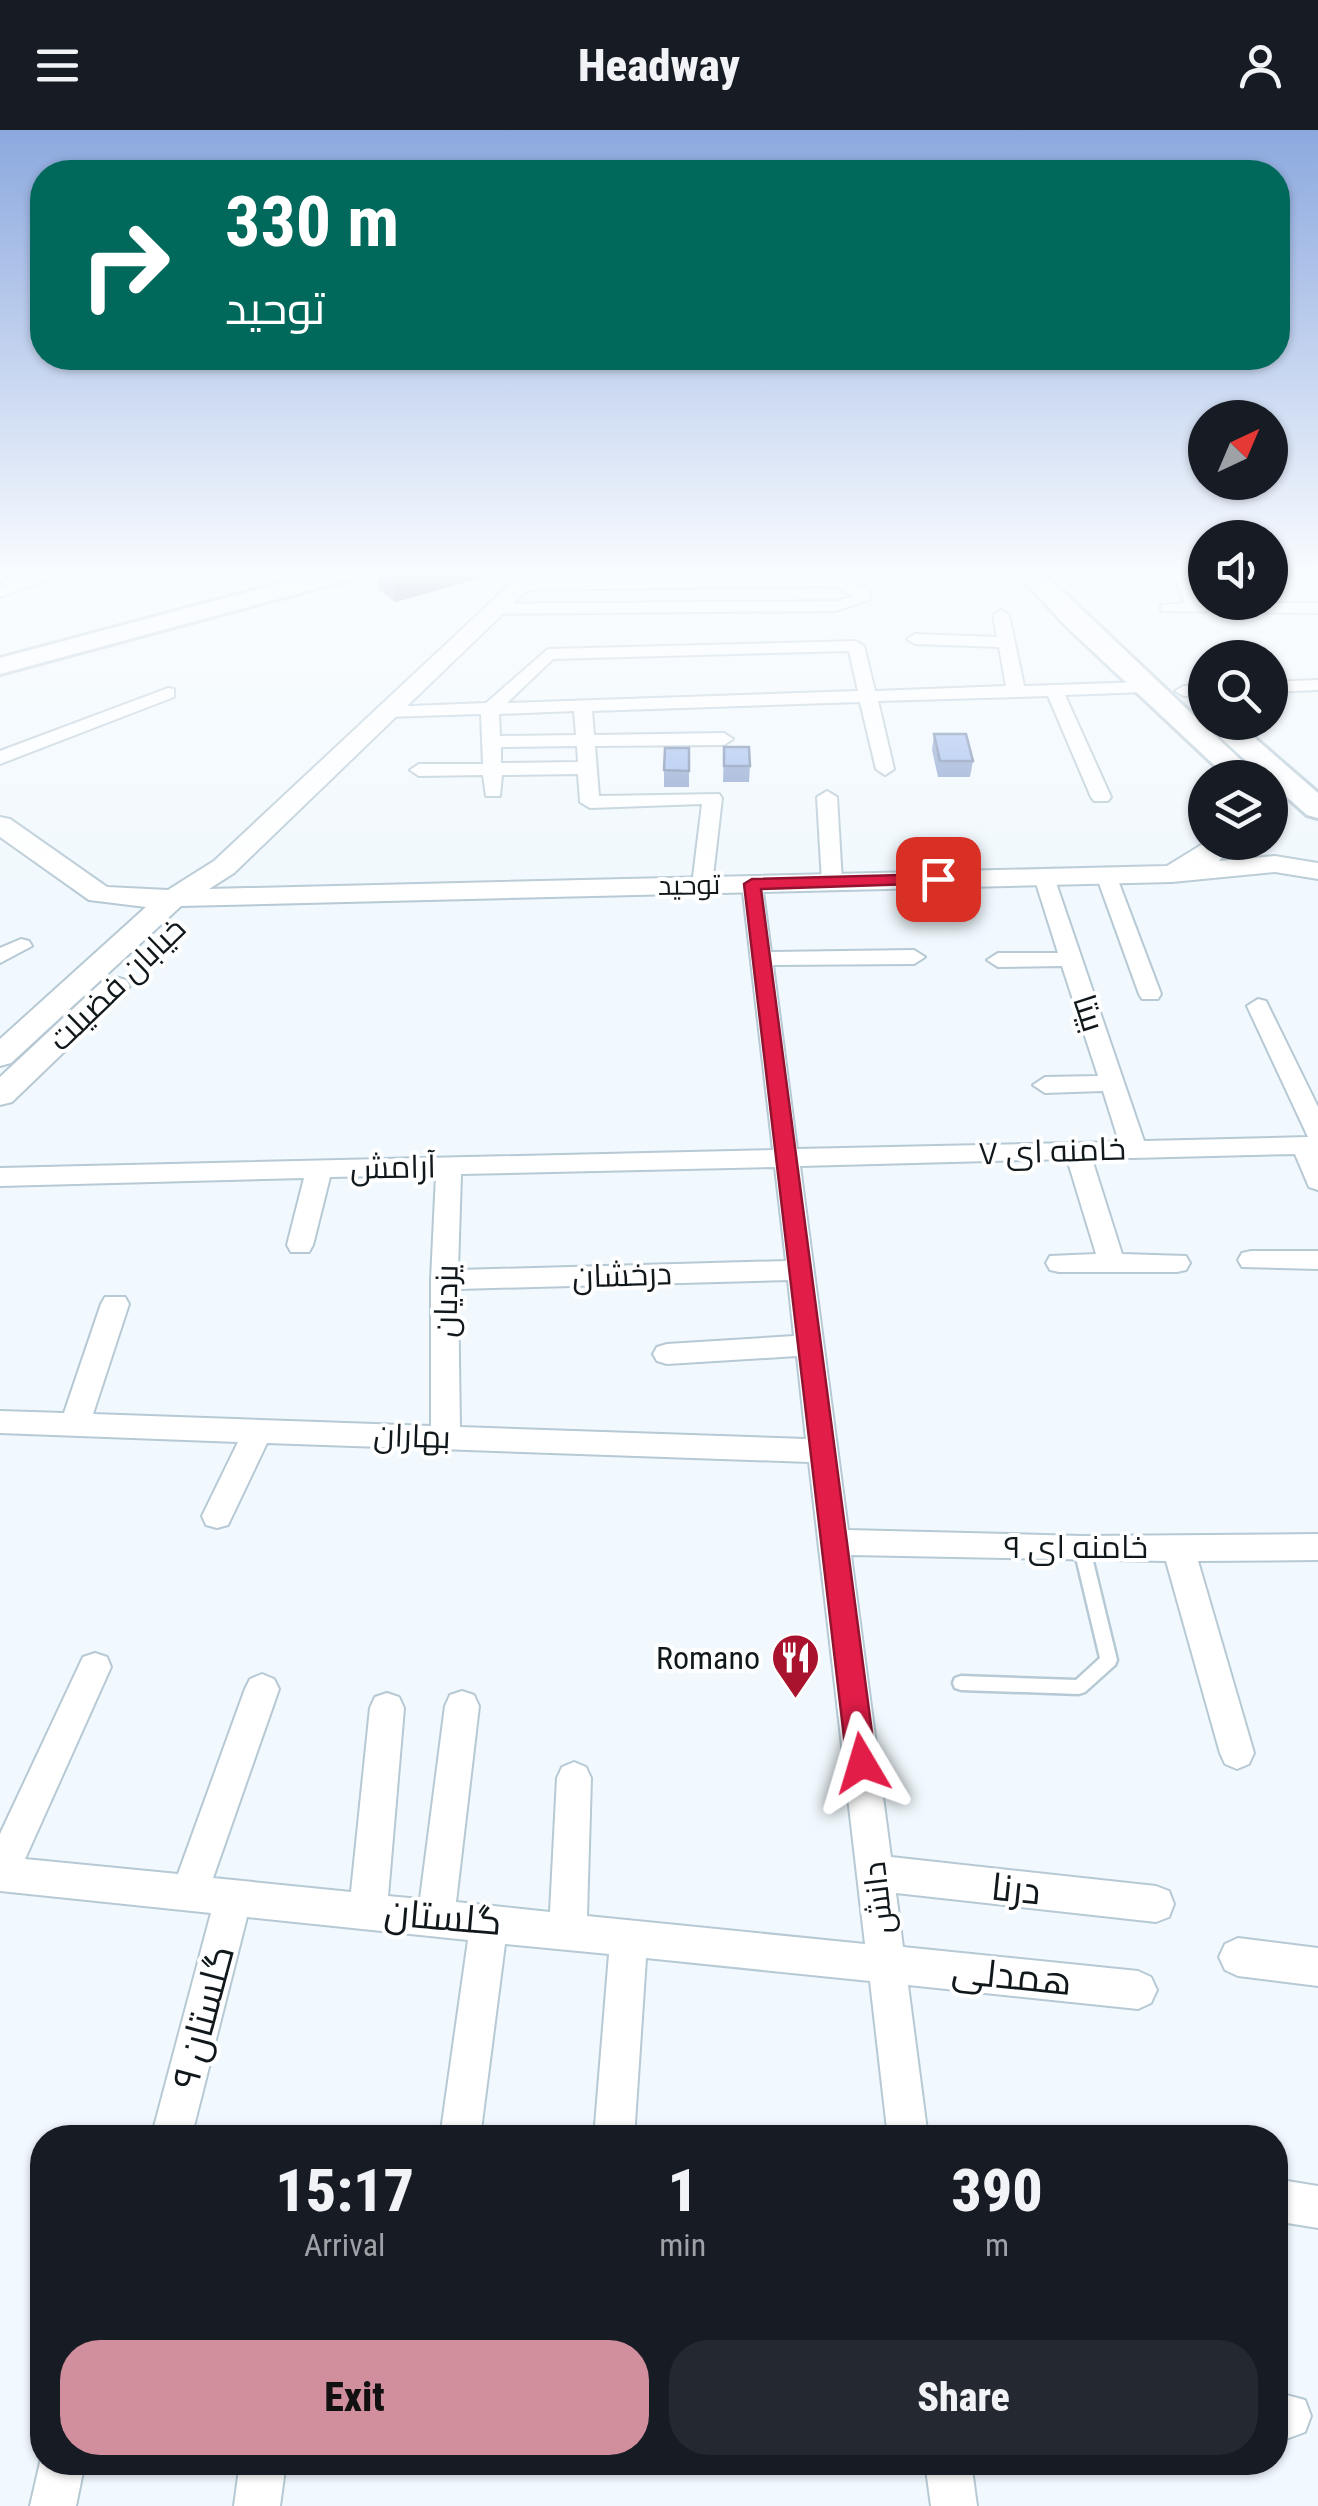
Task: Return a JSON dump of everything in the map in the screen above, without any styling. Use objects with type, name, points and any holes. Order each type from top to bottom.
[{"type":"main road","name":"خیابان فضیلت","points":[[0,1056],[172,899],[224,866],[416,683]]},
{"type":"main road","points":[[1142,683],[1220,760]]},
{"type":"main road","points":[[1240,740],[1318,809]]},
{"type":"main road","points":[[1288,815],[1318,842]]},
{"type":"main road","points":[[0,824],[99,894],[120,898],[122,908],[117,912],[91,913]]},
{"type":"main road","points":[[0,846],[91,913],[123,946]]},
{"type":"main road","name":"توحید","points":[[120,898],[1172,874],[1199,860]]},
{"type":"main road","points":[[1172,874],[1274,864],[1318,871]]},
{"type":"main road","name":"خیابان فضیلت","points":[[0,1095],[207,897],[224,866]]},
{"type":"street","points":[[493,792],[490,709],[518,683]]},
{"type":"street","points":[[865,683],[884,768]]},
{"type":"street","points":[[1015,683],[1016,691]]},
{"type":"street","points":[[1288,686],[1318,684]]},
{"type":"street","points":[[385,712],[1146,687]]},
{"type":"street","points":[[1054,690],[1101,796]]},
{"type":"street","points":[[0,758],[168,693]]},
{"type":"street","points":[[583,706],[590,802],[712,798],[702,885]]},
{"type":"street","points":[[491,742],[724,740]]},
{"type":"street","points":[[419,770],[589,768]]},
{"type":"street","points":[[828,797],[832,882]]},
{"type":"street","points":[[1106,875],[1150,994]]},
{"type":"street","name":"بیتا","points":[[1044,877],[1134,1149]]},
{"type":"street","name":"دانش","points":[[752,884],[906,2125]]},
{"type":"street","points":[[762,959],[914,956]]},
{"type":"street","points":[[998,960],[1071,958]]},
{"type":"street","points":[[1258,1006],[1313,1141],[1318,1181]]},
{"type":"street","points":[[1045,1085],[1112,1083]]},
{"type":"street","name":"خامنه ای ۷","points":[[786,1158],[1313,1141]]},
{"type":"street","points":[[1077,1151],[1112,1263]]},
{"type":"street","name":"آرامش","points":[[0,1178],[786,1158]]},
{"type":"street","name":"یزدیان","points":[[446,1436],[444,1280],[449,1166]]},
{"type":"street","points":[[300,1245],[319,1169]]},
{"type":"street","points":[[1251,1260],[1318,1260]]},
{"type":"street","points":[[1059,1262],[1176,1263]]},
{"type":"street","name":"درخشان","points":[[444,1280],[800,1270]]},
{"type":"street","points":[[75,1424],[115,1304]]},
{"type":"street","points":[[667,1354],[810,1346]]},
{"type":"street","name":"بهاران","points":[[0,1422],[823,1452]]},
{"type":"street","points":[[217,1516],[257,1432]]},
{"type":"street","name":"خامنه ای ۹","points":[[834,1542],[1082,1550],[1318,1546]]},
{"type":"street","points":[[1178,1548],[1237,1753]]},
{"type":"street","points":[[0,1874],[95,1668]]},
{"type":"street","points":[[190,1892],[262,1689]]},
{"type":"street","points":[[436,1916],[462,1706]]},
{"type":"street","points":[[368,1910],[387,1708]]},
{"type":"street","points":[[568,1930],[574,1778]]},
{"type":"street","name":"گلستان","points":[[0,1874],[886,1962]]},
{"type":"street","name":"درنا","points":[[876,1874],[1156,1904]]},
{"type":"street","name":"گلستان ۹","points":[[174,2125],[234,1897]]},
{"type":"street","points":[[462,2125],[489,1922]]},
{"type":"street","points":[[615,2125],[629,1936]]},
{"type":"street","points":[[1238,1957],[1318,1966]]},
{"type":"street","name":"همدلی","points":[[886,1962],[1138,1990]]},
{"type":"street","points":[[1288,2202],[1318,2207]]},
{"type":"street","points":[[53,2506],[59,2475]]},
{"type":"street","points":[[257,2506],[261,2475]]},
{"type":"street","points":[[950,2475],[954,2506]]},
{"type":"lane","points":[[961,1683],[1079,1687],[1109,1660],[1082,1550]]},
{"type":"building","points":[[934,734],[966,734],[973,761],[940,761]]},
{"type":"building","points":[[724,747],[749,747],[750,766],[724,766]]},
{"type":"building","points":[[665,748],[689,748],[689,771],[664,770]]},
{"type":"place","name":"Romano","points":[[795,1700]]},
{"type":"route","points":[[862,1763],[752,884],[938,879]]}]
